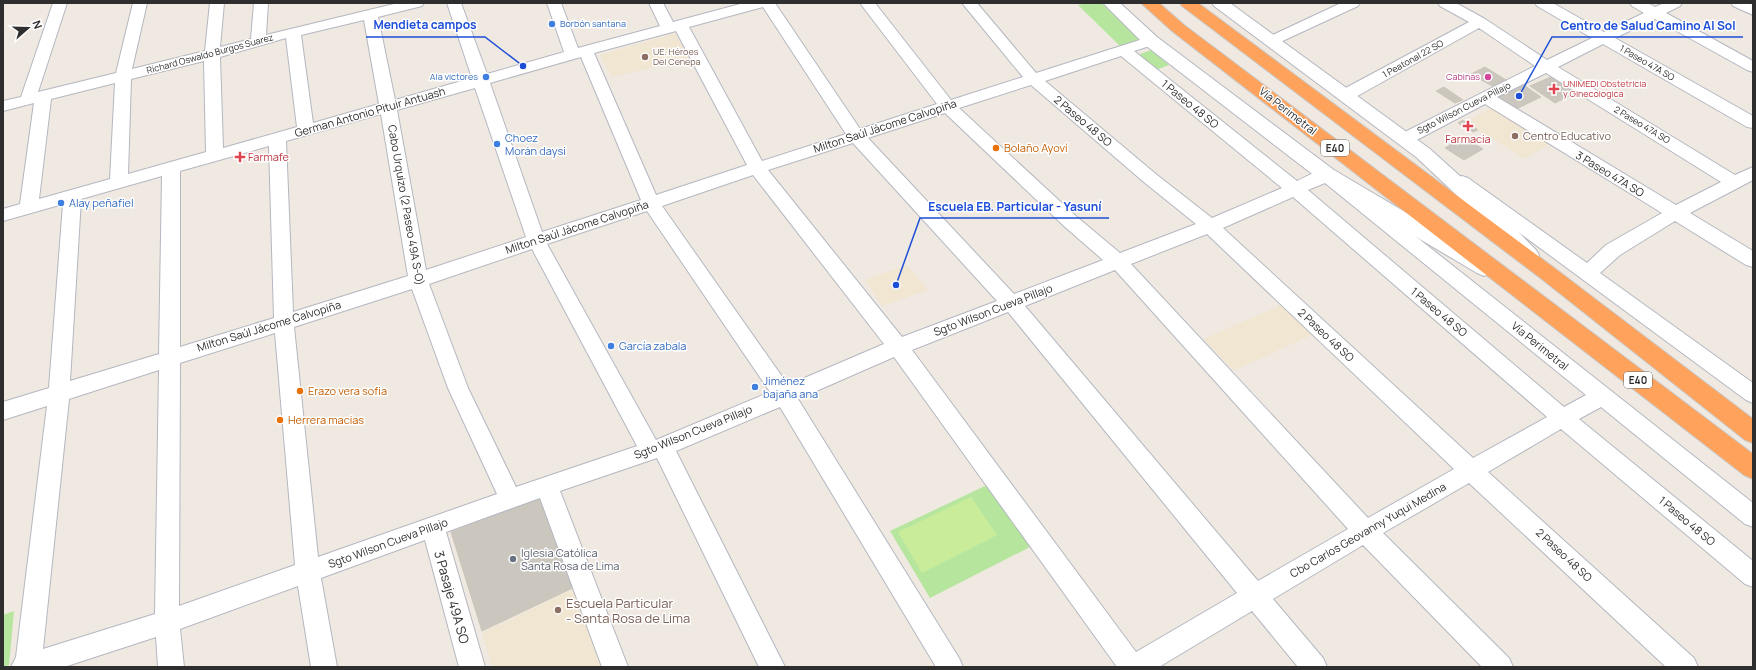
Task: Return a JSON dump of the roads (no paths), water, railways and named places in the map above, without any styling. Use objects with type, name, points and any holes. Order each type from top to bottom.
[{"type":"highway","name":"Vía Perimetral","points":[[1149,3],[1197,42],[1753,468]]},
{"type":"highway","name":"E40","points":[[1188,3],[1550,275],[1753,433]]},
{"type":"street","points":[[30,207],[35,98],[60,3]]},
{"type":"street","points":[[119,182],[124,76],[140,3]]},
{"type":"street","points":[[215,154],[212,54],[217,3]]},
{"type":"street","points":[[258,42],[261,3]]},
{"type":"street","name":"Richard Oswaldo Burgos Suarez","points":[[3,106],[258,42],[364,11],[417,3]]},
{"type":"street","points":[[454,3],[536,240],[657,449],[772,667]]},
{"type":"street","points":[[554,3],[580,52],[651,202],[784,395],[950,667]]},
{"type":"street","points":[[656,3],[674,27],[757,168],[898,347],[1133,667]]},
{"type":"street","points":[[761,3],[856,136],[1011,302],[1314,667]]},
{"type":"street","name":"German Antonio Pituir Antuash","points":[[3,215],[171,168],[215,154],[761,3]]},
{"type":"street","points":[[867,3],[948,106],[1071,222],[1118,262],[1365,531],[1500,667]]},
{"type":"street","name":"2 Paseo 48 SO","points":[[968,3],[1033,79],[1151,179],[1210,226],[1471,470],[1685,667]]},
{"type":"street","name":"Vía Perimetral","points":[[1111,3],[1151,41],[1327,175],[1603,395],[1753,517]]},
{"type":"street","name":"E40","points":[[1220,3],[1423,153],[1485,210],[1550,275]]},
{"type":"street","points":[[1271,40],[1353,3]]},
{"type":"street","name":"2 Paseo 47A SO","points":[[1445,3],[1480,22],[1547,67],[1736,183]]},
{"type":"street","name":"1 Paseo 47A SO","points":[[1542,3],[1753,123]]},
{"type":"street","points":[[1636,3],[1655,12],[1753,67]]},
{"type":"street","name":"Sgto Wilson Cueva Pillajo","points":[[1405,139],[1485,97],[1605,39],[1675,3]]},
{"type":"street","points":[[1738,3],[1753,11]]},
{"type":"street","name":"Cabo Urquizo (2 Paseo 49A S-O)","points":[[364,11],[388,107],[418,280],[458,388],[511,500]]},
{"type":"street","name":"1 Peatonal 22 SO","points":[[1346,95],[1480,22]]},
{"type":"street","points":[[293,32],[306,130]]},
{"type":"street","name":"Milton Saúl Jácome Calvopiña","points":[[3,411],[59,392],[418,280],[651,202],[1151,41]]},
{"type":"street","name":"1 Paseo 48 SO","points":[[1123,50],[1295,189],[1563,418],[1753,576]]},
{"type":"street","name":"3 Paseo 47A SO","points":[[1485,97],[1753,260]]},
{"type":"street","points":[[277,138],[284,322],[308,572],[324,667]]},
{"type":"street","points":[[1423,153],[1753,394]]},
{"type":"street","points":[[171,168],[167,622],[171,667]]},
{"type":"street","points":[[1588,273],[1613,250],[1675,213],[1753,174]]},
{"type":"street","name":"Vía Perimetral","points":[[1327,175],[1522,292]]},
{"type":"street","name":"Sgto Wilson Cueva Pillajo","points":[[27,667],[167,622],[547,486],[657,449],[898,347],[1210,226],[1327,175]]},
{"type":"street","points":[[27,667],[59,392],[72,196]]},
{"type":"street","name":"Cbo Carlos Geovanny Yuqui Medina","points":[[1133,667],[1365,531],[1603,395]]},
{"type":"street","points":[[547,486],[615,667]]},
{"type":"street","name":"3 Pasaje 49A SO","points":[[433,527],[472,667]]},
{"type":"place","name":"Borbón santana","points":[[552,24]]},
{"type":"place","name":"UE. Héroes Del Cenepa","points":[[645,57]]},
{"type":"place","name":"Mendieta campos","points":[[523,66]]},
{"type":"place","name":"Ala victores","points":[[486,77]]},
{"type":"place","name":"Cabinas","points":[[1488,77]]},
{"type":"place","name":"UNIMEDI Obstetricia y Ginecologica","points":[[1554,89]]},
{"type":"place","name":"Centro de Salud Camino Al Sol","points":[[1519,96]]},
{"type":"place","name":"Farmacia","points":[[1468,126]]},
{"type":"place","name":"Centro Educativo","points":[[1515,136]]},
{"type":"place","name":"Choez Morán daysi","points":[[497,144]]},
{"type":"place","name":"Bolaño Ayoví","points":[[996,148]]},
{"type":"place","name":"Farmafe","points":[[240,157]]},
{"type":"place","name":"Alay peñafiel","points":[[61,203]]},
{"type":"place","name":"Escuela EB. Particular - Yasuní","points":[[896,285]]},
{"type":"place","name":"García zabala","points":[[611,346]]},
{"type":"place","name":"Jiménez bajaña ana","points":[[755,387]]},
{"type":"place","name":"Erazo vera sofia","points":[[300,391]]},
{"type":"place","name":"Herrera macias","points":[[280,420]]},
{"type":"place","name":"Iglesia Católica Santa Rosa de Lima","points":[[513,559]]},
{"type":"place","name":"Escuela Particular - Santa Rosa de Lima","points":[[558,610]]}]
